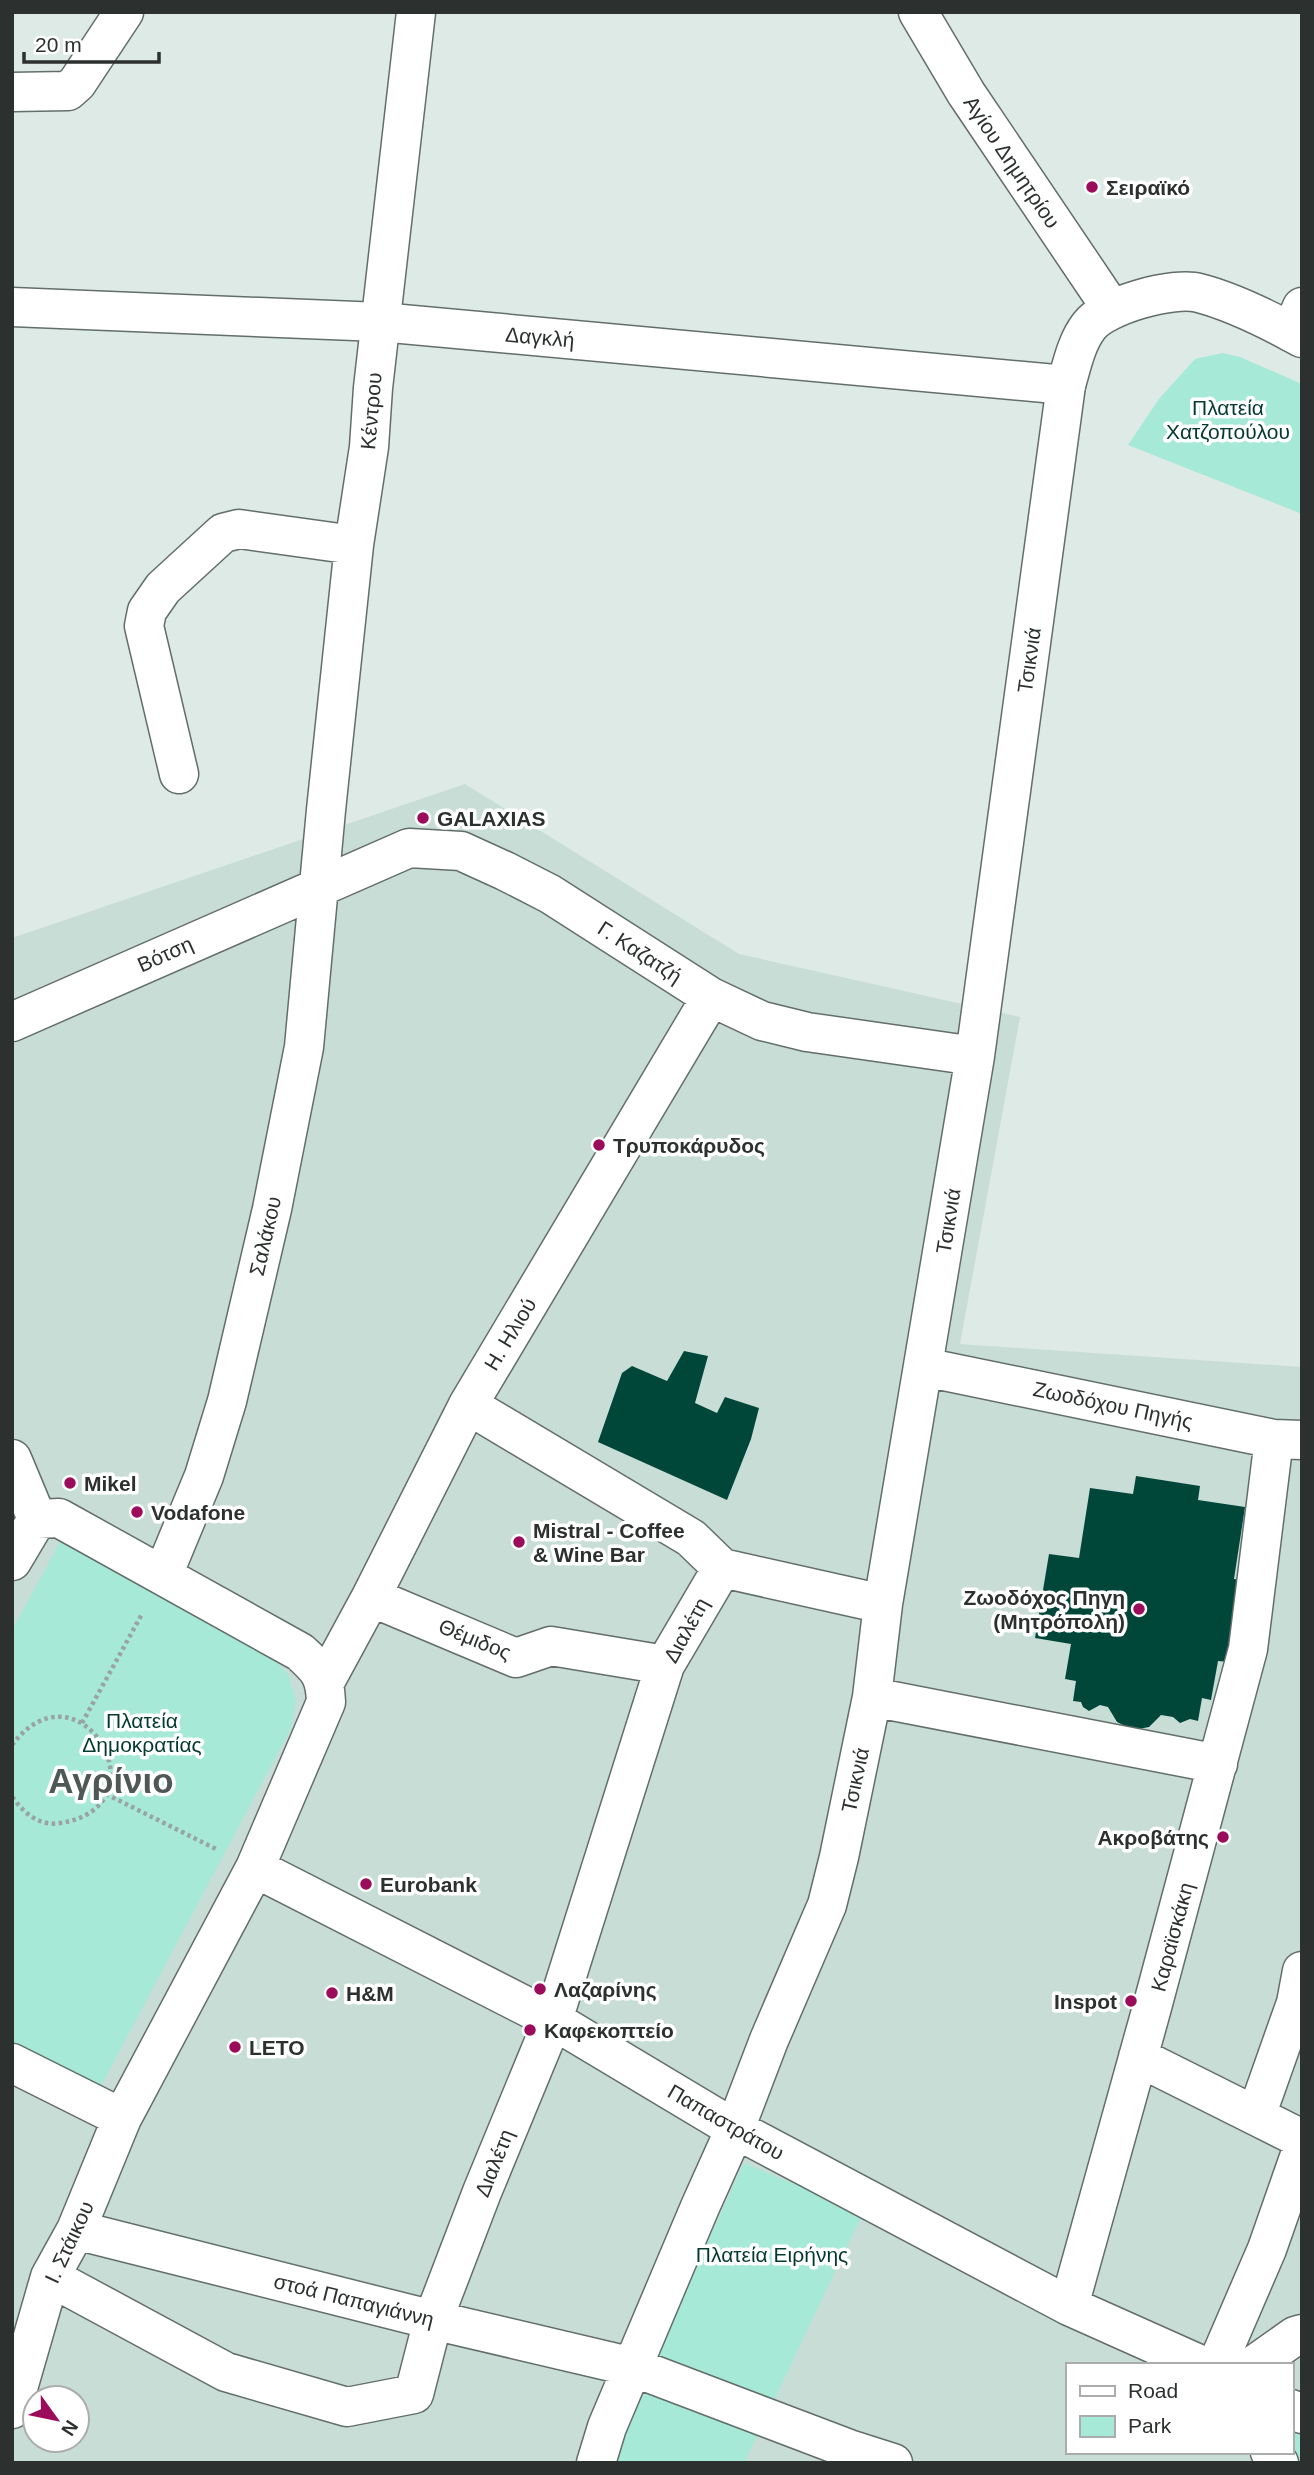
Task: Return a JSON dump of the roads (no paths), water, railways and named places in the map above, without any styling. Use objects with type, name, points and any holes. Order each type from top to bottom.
[{"type":"street","points":[[12,92],[68,91],[77,83],[124,12]]},
{"type":"street","name":"Κέντρου","points":[[326,810],[416,12]]},
{"type":"street","name":"Αγίου Δημητρίου","points":[[918,12],[966,93],[1111,308]]},
{"type":"street","points":[[1111,308],[1137,299],[1195,292],[1298,325]]},
{"type":"street","name":"Δαγκλή","points":[[12,307],[380,322],[1066,385]]},
{"type":"street","name":"Τσικνιά","points":[[735,2129],[769,2040],[827,1905],[872,1697],[883,1604],[975,1056],[1066,385],[1077,347],[1090,324],[1111,308]]},
{"type":"street","points":[[179,775],[144,626],[147,611],[163,588],[223,533],[239,529],[354,545]]},
{"type":"street","name":"Σαλάκου","points":[[163,1575],[184,1528],[215,1443],[272,1209],[304,1047],[326,810]]},
{"type":"street","name":"Γ. Καζατζή","points":[[318,886],[409,848],[461,850],[550,894],[711,997],[762,1020],[807,1032],[975,1056]]},
{"type":"street","name":"Βότση","points":[[12,1022],[318,886]]},
{"type":"street","name":"Η. Ηλιού","points":[[326,1680],[468,1405],[711,997]]},
{"type":"street","name":"Ζωοδόχου Πηγής","points":[[924,1367],[1288,1439]]},
{"type":"street","points":[[468,1405],[691,1538],[722,1568],[883,1604]]},
{"type":"street","name":"Καραϊσκάκη","points":[[1069,2306],[1248,1649],[1288,1439]]},
{"type":"street","points":[[12,1459],[37,1520]]},
{"type":"street","points":[[12,2063],[122,2118],[255,1868],[326,1702],[326,1680],[315,1665],[300,1652],[59,1518],[37,1520]]},
{"type":"street","points":[[12,1561],[37,1520]]},
{"type":"street","name":"Διαλέτη","points":[[50,2277],[226,2372],[347,2407],[414,2394],[433,2320],[553,2020],[665,1665],[722,1568]]},
{"type":"street","name":"Θέμιδος","points":[[371,1597],[516,1658],[551,1646],[665,1665]]},
{"type":"street","points":[[872,1697],[1218,1764]]},
{"type":"street","name":"Παπαστράτου","points":[[255,1868],[553,2020],[735,2129],[1069,2306],[1197,2363]]},
{"type":"street","points":[[1256,2116],[1296,2003],[1302,1971]]},
{"type":"street","points":[[1138,2057],[1302,2139]]},
{"type":"street","name":"Ι. Στάικου","points":[[12,2409],[50,2277],[76,2230],[122,2118]]},
{"type":"street","points":[[596,2463],[607,2427],[735,2129]]},
{"type":"street","points":[[1218,2363],[1266,2249],[1302,2149]]},
{"type":"street","name":"στοά Παπαγιάννη","points":[[76,2230],[433,2320],[633,2367],[849,2449],[894,2463]]},
{"type":"street","points":[[1257,2363],[1302,2334]]},
{"type":"place","name":"Σειραϊκό","points":[[1092,187]]},
{"type":"place","name":"GALAXIAS","points":[[423,818]]},
{"type":"place","name":"Τρυποκάρυδος","points":[[599,1145]]},
{"type":"place","name":"Mikel","points":[[70,1483]]},
{"type":"place","name":"Vodafone","points":[[137,1512]]},
{"type":"place","name":"Mistral - Coffee & Wine Bar","points":[[519,1542]]},
{"type":"place","name":"Ζωοδόχος Πηγη (Μητρόπολη)","points":[[1139,1609]]},
{"type":"place","name":"Ακροβάτης","points":[[1223,1837]]},
{"type":"place","name":"Eurobank","points":[[366,1884]]},
{"type":"place","name":"Λαζαρίνης","points":[[540,1989]]},
{"type":"place","name":"H&M","points":[[332,1993]]},
{"type":"place","name":"Inspot","points":[[1131,2001]]},
{"type":"place","name":"Καφεκοπτείο","points":[[530,2030]]},
{"type":"place","name":"LETO","points":[[235,2047]]},
{"type":"district","name":"Αγρίνιο","points":[[111,1780]]},
{"type":"park label","name":"Πλατεία Χατζοπούλου","points":[[1228,419]]},
{"type":"park label","name":"Πλατεία Δημοκρατίας","points":[[142,1732]]},
{"type":"park label","name":"Πλατεία Ειρήνης","points":[[772,2254]]}]
